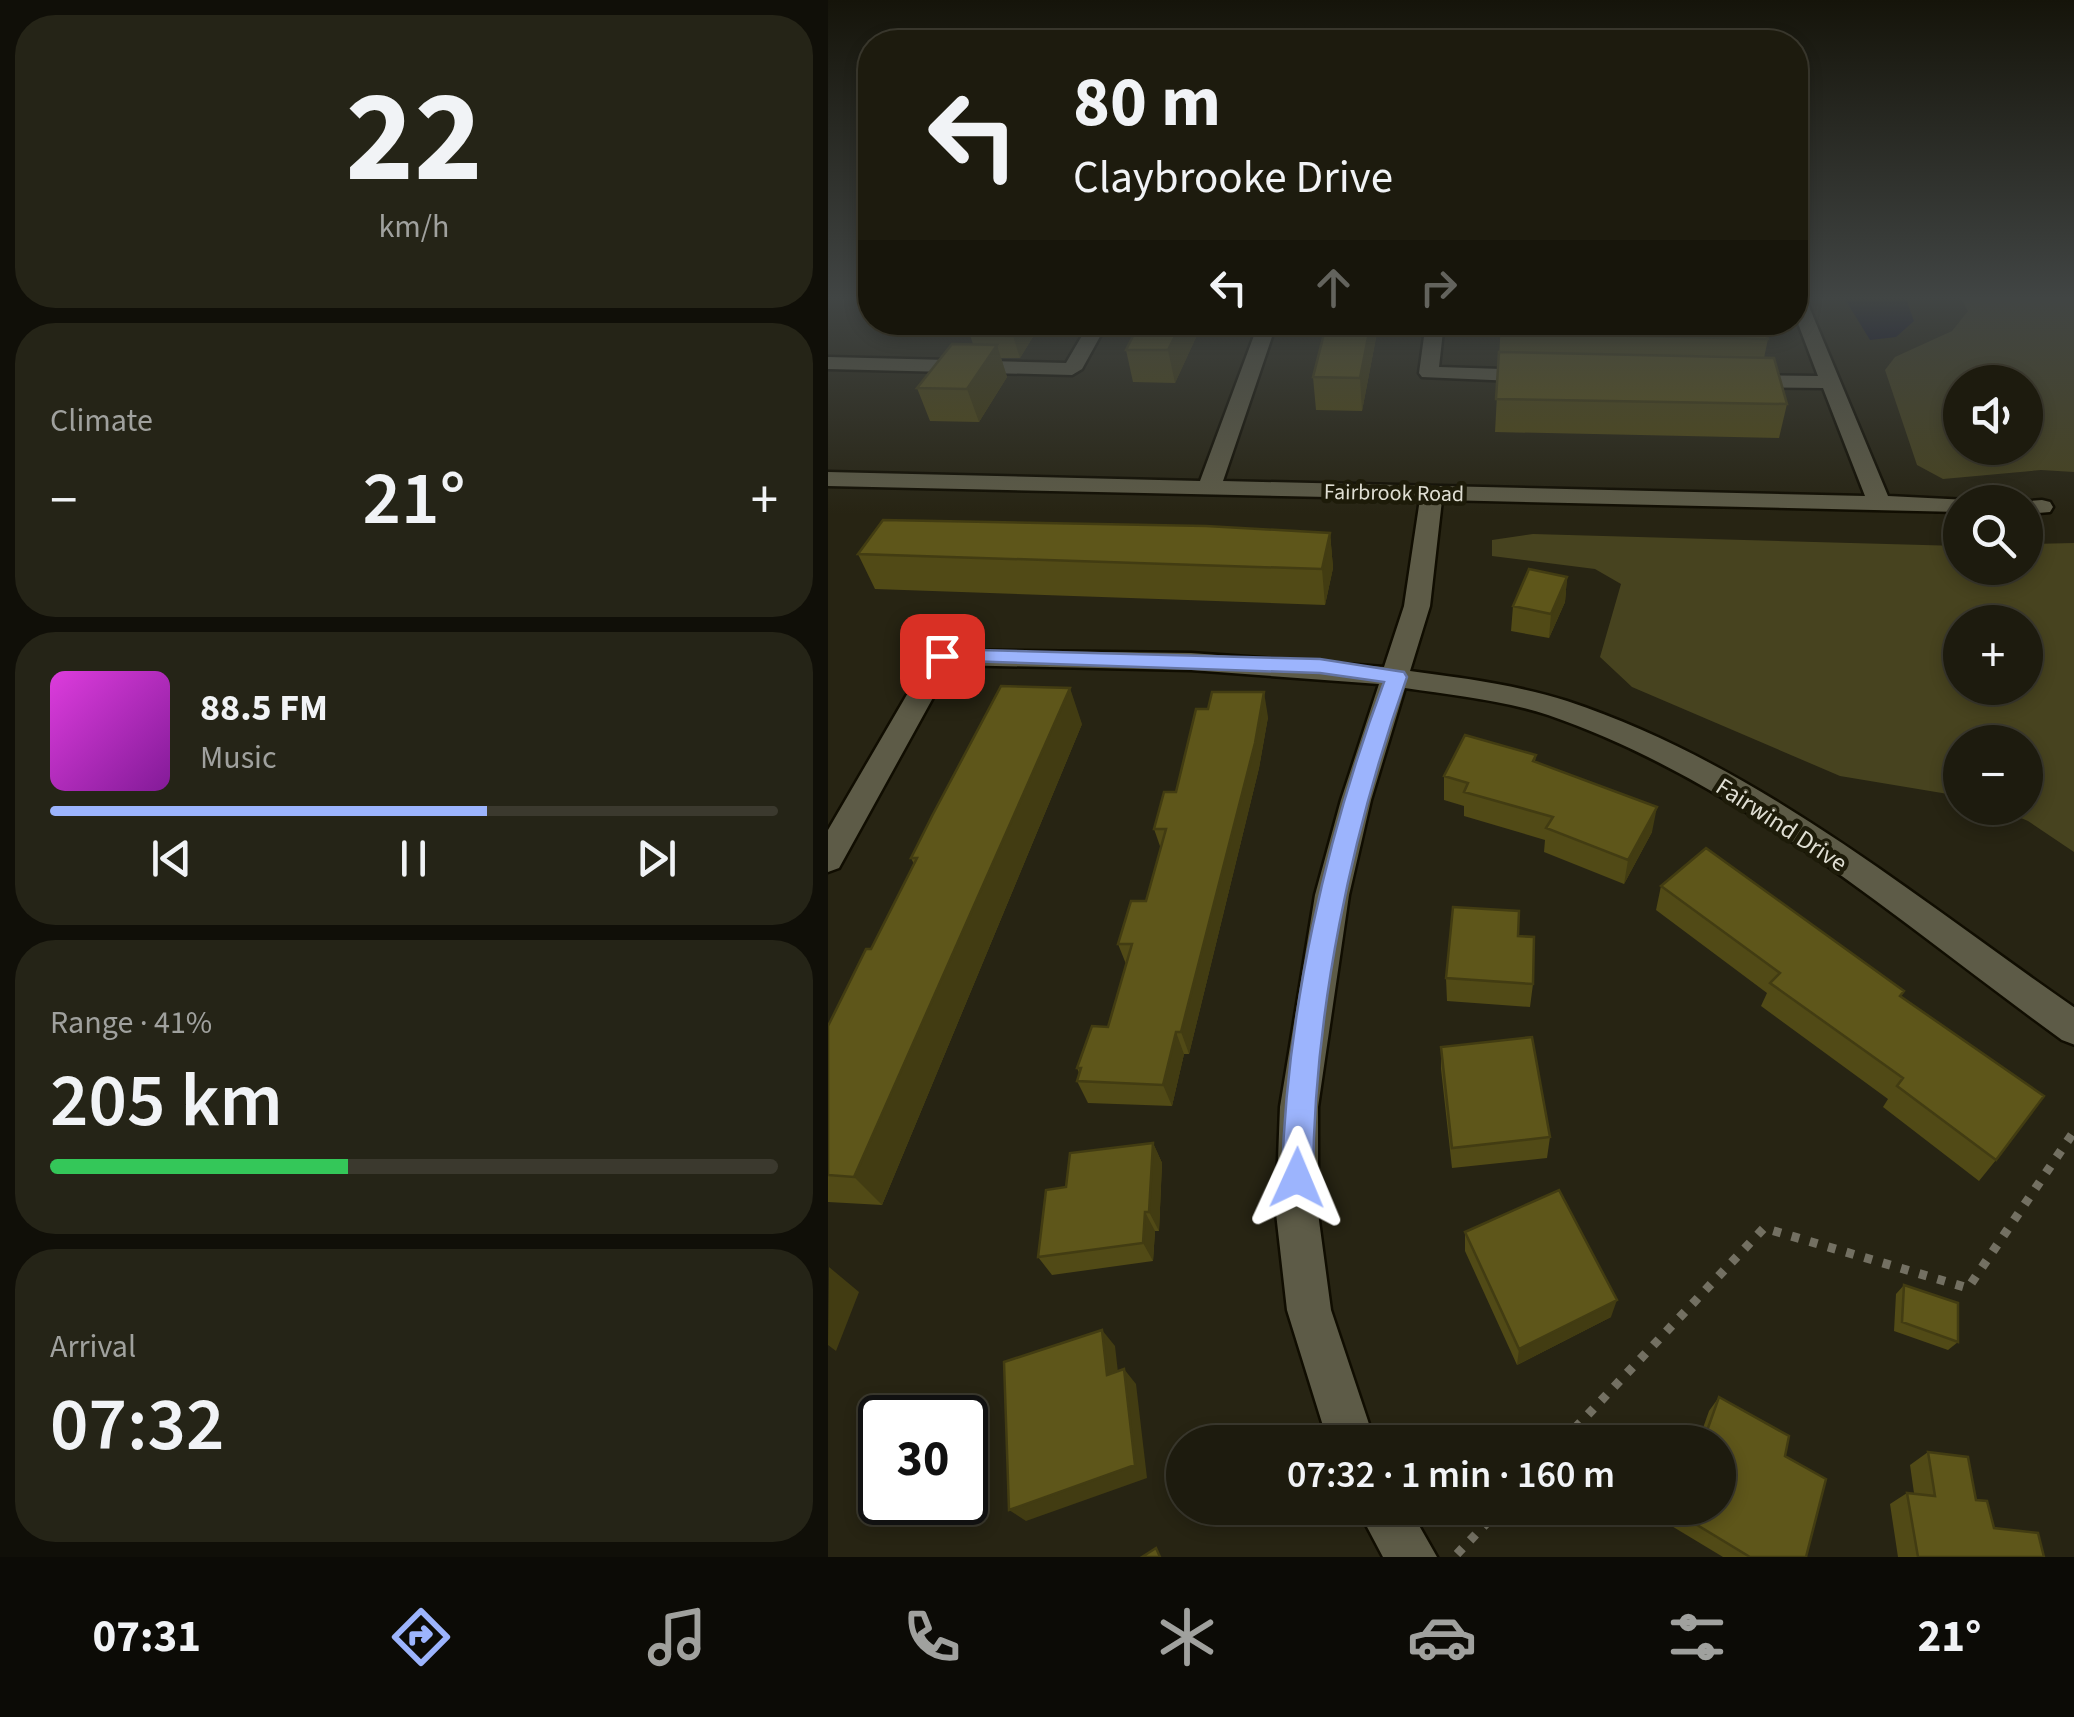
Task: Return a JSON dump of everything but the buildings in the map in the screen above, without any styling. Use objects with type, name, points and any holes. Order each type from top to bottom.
[{"type":"street","points":[[1209,488],[1251,369]]},
{"type":"street","points":[[1429,369],[1428,374],[1562,376]]},
{"type":"street","points":[[1823,369],[1878,503]]},
{"type":"street","points":[[1714,380],[1829,382]]},
{"type":"street","name":"Fairbrook Road","points":[[828,480],[1943,505]]},
{"type":"street","points":[[1346,1425],[1309,1310],[1297,1213],[1298,1108],[1332,896],[1361,784],[1417,606],[1432,493]]},
{"type":"street","name":"Fairwind Drive","points":[[828,859],[942,656],[1320,666],[1557,708],[1702,772],[1776,814],[2074,1029]]},
{"type":"street","points":[[1392,1525],[1412,1557]]},
{"type":"path","points":[[1578,1425],[1764,1228],[1968,1288],[2074,1130]]},
{"type":"path","points":[[1454,1557],[1485,1525]]},
{"type":"shaded area","points":[[1886,369],[1943,369],[1943,465],[2043,465],[2043,369],[2074,369],[2074,472],[2041,470],[1943,479],[1917,465]]},
{"type":"shaded area","points":[[1533,534],[1943,546],[1943,585],[2043,585],[2043,544],[2074,543],[2074,852],[2034,825],[2043,825],[2043,725],[1943,725],[1943,793],[1840,776],[1632,687],[1600,657],[1621,584],[1595,569],[1492,556],[1492,540]]},
{"type":"route","points":[[942,656],[1320,666],[1396,677],[1375,734],[1332,896],[1298,1108],[1297,1178]]}]
